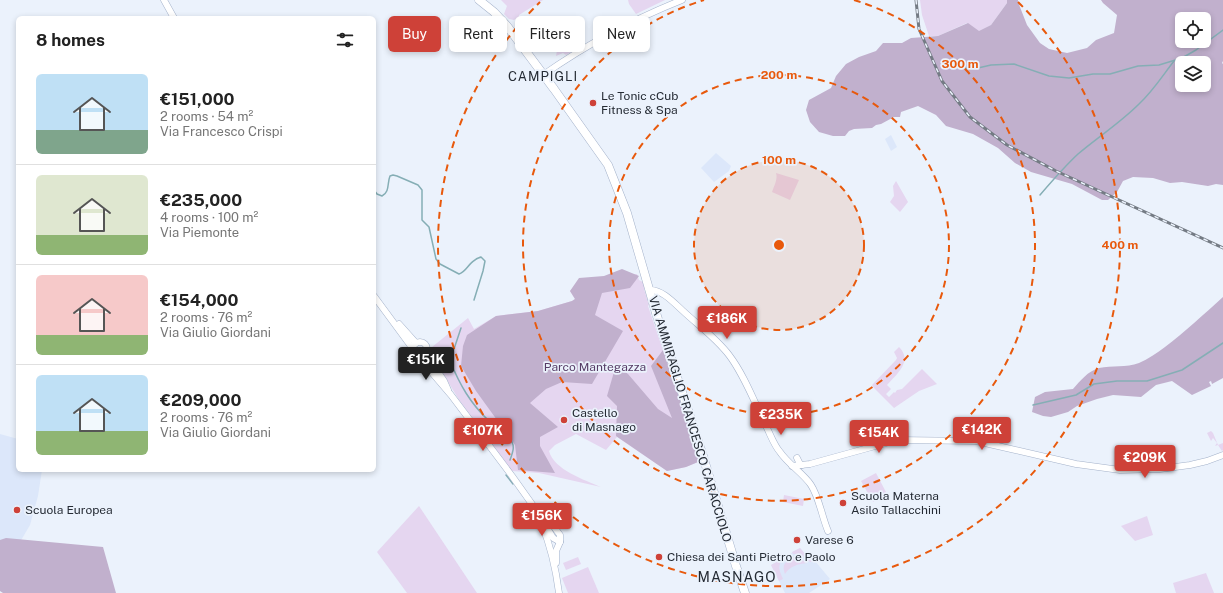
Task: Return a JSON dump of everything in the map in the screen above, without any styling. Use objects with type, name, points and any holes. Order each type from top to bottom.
[{"type":"main road","name":"VIA AMMIRAGLIO FRANCESCO CARACCIOLO","points":[[479,0],[494,12],[503,22],[608,165],[627,213],[745,593]]},
{"type":"street","points":[[164,0],[173,16]]},
{"type":"street","points":[[543,75],[618,29],[682,0]]},
{"type":"street","points":[[650,290],[655,290],[662,293],[678,306],[729,355],[743,379],[780,452],[811,484],[828,531]]},
{"type":"street","points":[[376,299],[451,395],[539,514],[551,523],[559,533],[560,542],[556,551],[556,570],[559,593]]},
{"type":"street","points":[[415,349],[422,342],[425,345],[425,353],[444,381],[451,395]]},
{"type":"street","points":[[415,349],[420,355],[425,353]]},
{"type":"street","points":[[792,466],[819,462],[897,440],[976,441],[1076,464],[1120,470],[1160,469],[1190,465],[1223,455]]},
{"type":"street","points":[[797,458],[802,465]]},
{"type":"street","points":[[800,473],[802,469],[819,462]]},
{"type":"street","points":[[539,514],[556,570]]},
{"type":"shaded area","points":[[891,135],[897,147],[891,151],[885,139]]},
{"type":"shaded area","points":[[716,153],[731,166],[729,171],[714,182],[701,168]]},
{"type":"shaded area","name":"Scuola Europea","points":[[0,434],[16,438],[16,472],[42,472],[38,496],[30,525],[20,542],[0,561]]},
{"type":"shaded area","points":[[800,548],[812,562],[815,561],[830,579],[809,593],[785,593],[771,565]]},
{"type":"green space","points":[[501,0],[543,0],[519,16],[515,16],[514,20],[509,19],[504,14],[507,6]]},
{"type":"green space","points":[[628,0],[665,0],[636,14]]},
{"type":"green space","points":[[920,0],[1007,0],[1007,3],[991,25],[979,32],[967,23],[938,36],[929,36],[922,15]]},
{"type":"green space","points":[[1007,0],[1018,0],[1027,25],[1040,43],[1049,49],[1067,53],[1087,48],[1096,40],[1114,33],[1117,15],[1101,0],[1223,0],[1223,185],[1216,184],[1208,186],[1182,182],[1170,183],[1153,178],[1133,177],[1123,181],[1117,192],[1108,200],[1102,200],[1072,184],[1031,172],[1015,163],[998,148],[973,134],[946,126],[936,115],[918,106],[901,112],[900,117],[894,117],[872,128],[854,129],[849,131],[845,136],[833,136],[819,132],[810,122],[806,110],[809,100],[831,88],[836,76],[846,64],[859,57],[876,51],[883,43],[902,43],[911,38],[938,36],[968,23],[979,31],[991,25],[1007,3]]},
{"type":"green space","points":[[557,52],[571,52],[566,55],[563,53],[556,56]]},
{"type":"green space","points":[[776,173],[799,180],[790,200],[772,192],[776,180]]},
{"type":"green space","points":[[896,181],[908,202],[900,212],[890,202],[894,196],[893,186]]},
{"type":"green space","points":[[622,269],[639,276],[630,288],[602,293],[595,315],[623,331],[592,384],[562,382],[546,389],[530,403],[558,427],[540,437],[540,446],[555,473],[518,470],[515,445],[476,391],[461,366],[463,346],[467,335],[496,316],[538,311],[572,301],[575,299],[570,291],[579,278],[604,276]]},
{"type":"green space","name":"Parco Mantegazza","points":[[637,274],[639,280],[643,282],[648,306],[700,459],[698,462],[686,467],[667,471],[617,437],[606,450],[576,434],[555,445],[549,451],[552,458],[557,464],[571,474],[601,487],[539,473],[512,471],[459,400],[438,365],[431,357],[430,351],[432,347],[468,318],[474,329],[496,316],[538,311],[572,301],[575,299],[570,291],[582,281]]},
{"type":"green space","points":[[1223,297],[1223,378],[1212,384],[1211,381],[1209,382],[1211,386],[1192,395],[1172,381],[1156,385],[1141,397],[1113,395],[1077,406],[1068,412],[1051,417],[1032,412],[1035,397],[1045,392],[1073,389],[1081,380],[1095,369],[1134,365],[1149,358],[1180,335]]},
{"type":"green space","points":[[899,347],[903,352],[904,362],[899,372],[887,385],[891,389],[886,394],[889,397],[897,390],[902,389],[922,369],[937,384],[919,391],[894,408],[872,385],[896,360],[897,358],[894,352]]},
{"type":"green space","points":[[663,350],[700,459],[698,462],[686,467],[667,471],[616,436],[617,406],[607,396],[616,365],[628,374],[658,409],[672,418],[651,366]]},
{"type":"green space","points":[[1211,431],[1213,433],[1218,445],[1215,446],[1217,443],[1213,438],[1211,441],[1207,433]]},
{"type":"green space","points":[[1223,443],[1222,451],[1218,445]]},
{"type":"green space","points":[[876,473],[887,494],[873,502],[861,481]]},
{"type":"green space","points":[[784,495],[804,499],[803,506],[783,502]]},
{"type":"green space","points":[[419,506],[477,593],[407,593],[377,552]]},
{"type":"green space","points":[[1147,516],[1153,535],[1135,541],[1121,526]]},
{"type":"green space","points":[[6,538],[103,547],[116,593],[3,593],[0,591],[0,540]]},
{"type":"green space","points":[[800,548],[812,562],[800,554],[793,554],[792,552]]},
{"type":"green space","points":[[578,557],[581,564],[566,570],[563,563]]},
{"type":"green space","points":[[793,557],[797,557],[807,563],[794,566],[785,574],[784,565]]},
{"type":"green space","points":[[782,559],[779,567],[783,579],[779,581],[771,565]]},
{"type":"green space","points":[[588,567],[599,593],[568,593],[562,578]]},
{"type":"green space","points":[[1206,573],[1214,593],[1176,593],[1173,583]]},
{"type":"waterway","points":[[960,67],[970,69],[991,65],[1014,64],[1049,76],[1069,78],[1093,74],[1110,74],[1138,66],[1159,65],[1182,58],[1196,50],[1223,30]]},
{"type":"waterway","points":[[1040,195],[1078,154],[1132,111],[1144,99],[1174,61]]},
{"type":"waterway","points":[[376,193],[382,196],[385,194],[390,176],[393,175],[418,185],[422,190],[422,220],[429,227],[436,259],[440,264],[459,274],[477,258],[481,257],[485,261],[474,300]]},
{"type":"waterway","points":[[461,328],[450,361],[462,386],[471,400],[482,414],[512,442],[513,449],[510,460]]},
{"type":"waterway","points":[[1033,405],[1076,395],[1094,384],[1117,381],[1147,381],[1182,370],[1223,343]]},
{"type":"waterway","points":[[506,475],[513,484]]},
{"type":"railway","points":[[916,0],[919,29],[942,81],[970,117],[1007,145],[1056,171],[1223,248]]},
{"type":"place","name":"Le Tonic cCub Fitness & Spa","points":[[593,103]]},
{"type":"place","name":"Castello di Masnago","points":[[564,420]]},
{"type":"place","name":"Scuola Materna Asilo Tallacchini","points":[[843,503]]},
{"type":"place","name":"Scuola Europea","points":[[17,510]]},
{"type":"place","name":"Varese 6","points":[[797,540]]},
{"type":"place","name":"Chiesa dei Santi Pietro e Paolo","points":[[659,557]]},
{"type":"district","name":"CAMPIGLI","points":[[543,76]]},
{"type":"district","name":"MASNAGO","points":[[737,577]]}]
